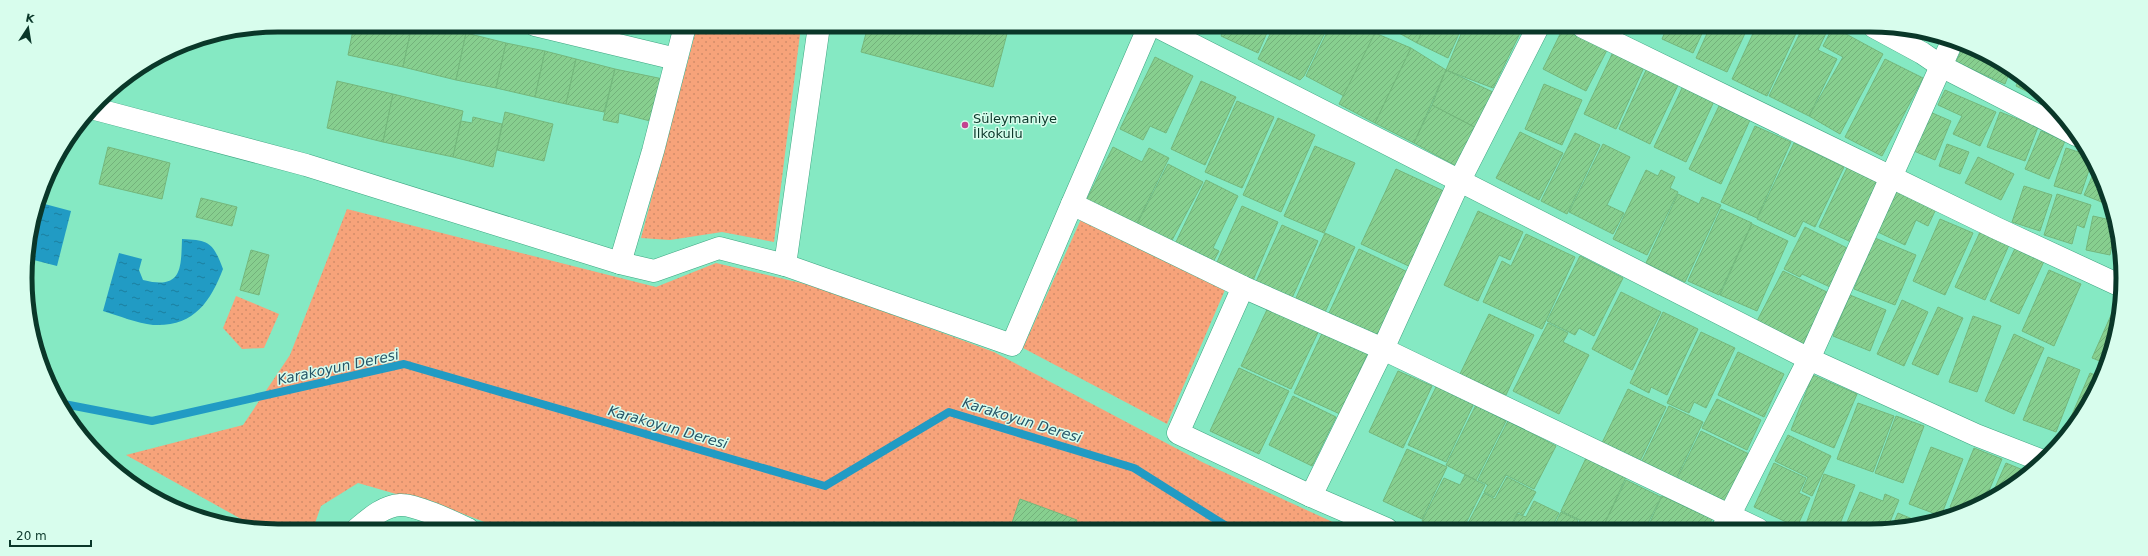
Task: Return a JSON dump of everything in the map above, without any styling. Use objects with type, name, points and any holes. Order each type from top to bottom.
[{"type":"street","points":[[564,32],[676,59]]},
{"type":"street","points":[[620,263],[683,32]]},
{"type":"street","points":[[785,265],[818,32]]},
{"type":"street","points":[[99,110],[306,165],[620,263],[654,271],[719,248],[785,265],[1012,345],[1146,32]]},
{"type":"street","points":[[1168,32],[1459,182],[1809,359],[1976,435],[2037,459]]},
{"type":"street","points":[[1311,496],[1383,349],[1459,182],[1535,32]]},
{"type":"street","points":[[1593,32],[1996,228],[2116,283]]},
{"type":"street","points":[[1885,33],[1922,53],[1941,66],[2067,130]]},
{"type":"street","points":[[1072,204],[1243,287],[1383,349],[1726,522],[1809,359],[1890,176],[1950,46]]},
{"type":"street","points":[[1243,287],[1178,433],[1311,496],[1375,524]]},
{"type":"street","points":[[363,524],[377,512],[400,505],[430,513],[456,524]]},
{"type":"shaded area","points":[[695,32],[800,32],[774,242],[722,232],[670,240],[641,238]]},
{"type":"shaded area","points":[[347,209],[656,287],[716,263],[822,288],[994,352],[1204,463],[1337,524],[490,524],[458,512],[358,483],[321,506],[315,524],[278,524],[246,522],[126,455],[243,425],[290,355]]},
{"type":"shaded area","points":[[1082,217],[1225,290],[1167,424],[1023,348]]},
{"type":"shaded area","points":[[236,296],[279,314],[264,348],[242,349],[223,328]]},
{"type":"water","points":[[43,204],[71,211],[57,266],[33,260],[34,246]]},
{"type":"water","points":[[182,239],[199,240],[205,242],[213,248],[223,269],[206,302],[198,310],[179,322],[167,325],[147,324],[103,311],[119,253],[142,259],[139,270],[143,280],[165,282],[172,279],[180,268]]},
{"type":"building","points":[[353,32],[410,32],[403,67],[348,55]]},
{"type":"building","points":[[410,32],[466,33],[456,80],[403,67]]},
{"type":"building","points":[[866,32],[1007,32],[993,87],[861,52]]},
{"type":"building","points":[[1223,32],[1267,32],[1258,53],[1221,36]]},
{"type":"building","points":[[1271,32],[1325,32],[1304,76],[1300,80],[1258,59]]},
{"type":"building","points":[[1327,32],[1375,33],[1344,96],[1306,76]]},
{"type":"building","points":[[1397,32],[1422,32],[1417,43]]},
{"type":"building","points":[[1422,32],[1460,32],[1448,58],[1417,43]]},
{"type":"building","points":[[1462,32],[1521,32],[1493,88],[1446,70]]},
{"type":"building","points":[[1561,32],[1571,32],[1607,50],[1586,91],[1543,69]]},
{"type":"building","points":[[1665,32],[1703,32],[1693,53],[1662,39]]},
{"type":"building","points":[[1708,32],[1746,32],[1727,72],[1696,58]]},
{"type":"building","points":[[1754,32],[1797,32],[1767,96],[1732,79]]},
{"type":"building","points":[[1801,32],[1827,32],[1818,50],[1837,59],[1809,116],[1769,96]]},
{"type":"building","points":[[1830,32],[1842,32],[1883,54],[1840,134],[1809,116],[1843,57],[1823,46]]},
{"type":"building","points":[[466,33],[506,43],[496,88],[456,80]]},
{"type":"building","points":[[1375,33],[1411,48],[1375,123],[1339,104]]},
{"type":"building","points":[[506,43],[545,51],[535,97],[496,88]]},
{"type":"building","points":[[1411,48],[1446,70],[1414,143],[1375,123]]},
{"type":"building","points":[[1614,50],[1645,65],[1616,129],[1584,114]]},
{"type":"building","points":[[1962,50],[1979,57],[2009,74],[2005,84],[1956,62]]},
{"type":"building","points":[[545,51],[576,59],[566,104],[535,97]]},
{"type":"building","points":[[1155,57],[1193,76],[1166,133],[1150,126],[1143,140],[1120,129]]},
{"type":"building","points":[[576,59],[615,69],[604,112],[566,104]]},
{"type":"building","points":[[1885,59],[1923,78],[1882,156],[1845,137]]},
{"type":"building","points":[[1648,66],[1680,81],[1650,144],[1619,129]]},
{"type":"building","points":[[615,69],[663,79],[654,122],[619,113],[618,123],[603,120]]},
{"type":"building","points":[[1446,70],[1495,93],[1478,129],[1432,105]]},
{"type":"building","points":[[337,81],[393,94],[383,142],[327,128]]},
{"type":"building","points":[[1201,81],[1236,97],[1205,165],[1171,149]]},
{"type":"building","points":[[2018,81],[2034,95],[2016,86]]},
{"type":"building","points":[[1544,84],[1582,100],[1562,145],[1525,129]]},
{"type":"building","points":[[1684,84],[1715,99],[1686,162],[1654,147]]},
{"type":"building","points":[[1945,90],[1996,112],[1980,146],[1953,134],[1962,116],[1938,105]]},
{"type":"building","points":[[393,94],[463,111],[453,157],[383,142]]},
{"type":"building","points":[[1237,101],[1274,117],[1242,188],[1205,172]]},
{"type":"building","points":[[1432,105],[1478,129],[1458,167],[1414,143]]},
{"type":"building","points":[[1719,106],[1750,120],[1721,184],[1689,169]]},
{"type":"building","points":[[505,112],[553,124],[544,161],[497,150]]},
{"type":"building","points":[[1930,112],[1951,121],[1935,160],[1914,151]]},
{"type":"building","points":[[2000,112],[2038,127],[2025,161],[1987,147]]},
{"type":"building","points":[[473,117],[502,124],[493,167],[453,157],[461,121],[472,123]]},
{"type":"building","points":[[1278,118],[1315,135],[1281,212],[1243,195]]},
{"type":"building","points":[[1755,126],[1791,142],[1757,218],[1721,202]]},
{"type":"building","points":[[2041,131],[2065,141],[2049,179],[2025,169]]},
{"type":"building","points":[[1520,132],[1563,153],[1539,200],[1496,178]]},
{"type":"building","points":[[1575,133],[1600,145],[1567,214],[1541,201]]},
{"type":"building","points":[[1794,143],[1844,167],[1815,227],[1803,221],[1795,237],[1757,219]]},
{"type":"building","points":[[1603,144],[1630,157],[1607,205],[1624,213],[1613,234],[1569,212]]},
{"type":"building","points":[[1947,144],[1969,152],[1960,174],[1939,166]]},
{"type":"building","points":[[1315,146],[1355,163],[1324,233],[1284,216]]},
{"type":"building","points":[[108,147],[170,163],[162,199],[99,184]]},
{"type":"building","points":[[1113,147],[1142,162],[1149,148],[1169,158],[1134,229],[1084,205]]},
{"type":"building","points":[[2066,148],[2082,153],[2090,167],[2081,194],[2054,186]]},
{"type":"building","points":[[1978,157],[2014,174],[2001,200],[1965,183]]},
{"type":"building","points":[[1168,164],[1203,182],[1170,244],[1136,226]]},
{"type":"building","points":[[1847,168],[1879,183],[1851,242],[1819,227]]},
{"type":"building","points":[[1396,169],[1448,193],[1413,268],[1361,244]]},
{"type":"building","points":[[1646,170],[1658,176],[1661,170],[1675,177],[1670,188],[1678,192],[1647,255],[1613,239]]},
{"type":"building","points":[[2093,174],[2104,203],[2084,195]]},
{"type":"building","points":[[1206,180],[1238,196],[1213,248],[1219,251],[1213,262],[1175,244]]},
{"type":"building","points":[[2024,186],[2052,195],[2040,231],[2012,222]]},
{"type":"building","points":[[1897,191],[1936,209],[1928,226],[1916,220],[1905,245],[1878,232]]},
{"type":"building","points":[[1678,194],[1699,204],[1702,197],[1721,205],[1685,282],[1646,263]]},
{"type":"building","points":[[2057,194],[2091,205],[2084,228],[2077,225],[2072,244],[2044,235]]},
{"type":"building","points":[[201,198],[237,207],[232,226],[196,217]]},
{"type":"building","points":[[1242,206],[1278,222],[1251,285],[1214,269]]},
{"type":"building","points":[[1721,209],[1752,223],[1719,295],[1688,281]]},
{"type":"building","points":[[1478,211],[1523,232],[1510,260],[1499,255],[1478,301],[1444,285]]},
{"type":"building","points":[[2093,216],[2109,220],[2113,240],[2110,255],[2086,250]]},
{"type":"building","points":[[1940,219],[1973,233],[1945,295],[1913,281]]},
{"type":"building","points":[[1752,224],[1788,241],[1757,311],[1720,295]]},
{"type":"building","points":[[1282,225],[1318,241],[1291,300],[1255,284]]},
{"type":"building","points":[[1805,227],[1849,249],[1830,287],[1802,274],[1800,277],[1784,269]]},
{"type":"building","points":[[1980,232],[2009,245],[1985,300],[1955,287]]},
{"type":"building","points":[[1325,233],[1355,247],[1325,312],[1296,298]]},
{"type":"building","points":[[1526,234],[1575,257],[1542,329],[1483,302],[1502,261],[1511,266]]},
{"type":"building","points":[[1875,238],[1916,255],[1895,305],[1854,289]]},
{"type":"building","points":[[2018,242],[2047,255],[2019,314],[1990,301]]},
{"type":"building","points":[[1359,249],[1412,274],[1382,338],[1329,313]]},
{"type":"building","points":[[251,250],[269,255],[259,295],[240,290]]},
{"type":"building","points":[[1580,256],[1623,278],[1594,336],[1579,328],[1575,335],[1547,321]]},
{"type":"building","points":[[2049,270],[2081,284],[2054,346],[2022,331]]},
{"type":"building","points":[[1783,271],[1829,293],[1803,344],[1757,321]]},
{"type":"building","points":[[1621,292],[1661,312],[1632,370],[1592,349]]},
{"type":"building","points":[[1850,295],[1886,310],[1870,351],[1833,336]]},
{"type":"building","points":[[1902,300],[1928,312],[1904,366],[1877,354]]},
{"type":"building","points":[[1271,301],[1322,324],[1291,389],[1241,366]]},
{"type":"building","points":[[1938,307],[1963,318],[1938,375],[1912,364]]},
{"type":"building","points":[[2114,308],[2108,342],[2101,362],[2092,358]]},
{"type":"building","points":[[1663,312],[1698,329],[1667,395],[1651,387],[1649,393],[1630,383]]},
{"type":"building","points":[[1489,314],[1534,335],[1506,395],[1460,374]]},
{"type":"building","points":[[1973,316],[2001,326],[1977,392],[1949,382]]},
{"type":"building","points":[[1548,323],[1568,333],[1563,342],[1589,355],[1559,414],[1513,391]]},
{"type":"building","points":[[1325,327],[1370,348],[1340,414],[1294,393]]},
{"type":"building","points":[[1701,332],[1735,348],[1706,408],[1694,402],[1689,413],[1667,403]]},
{"type":"building","points":[[2014,334],[2044,348],[2014,414],[1985,401]]},
{"type":"building","points":[[1738,352],[1784,374],[1764,417],[1718,395]]},
{"type":"building","points":[[2048,357],[2080,370],[2056,432],[2023,420]]},
{"type":"building","points":[[1239,368],[1289,391],[1259,454],[1210,431]]},
{"type":"building","points":[[1398,371],[1432,386],[1403,448],[1369,432]]},
{"type":"building","points":[[2090,373],[2096,375],[2091,387],[2068,424]]},
{"type":"building","points":[[1813,375],[1857,394],[1834,448],[1791,430]]},
{"type":"building","points":[[1437,385],[1474,403],[1446,462],[1408,445]]},
{"type":"building","points":[[1628,389],[1666,407],[1639,463],[1601,445]]},
{"type":"building","points":[[1293,396],[1336,417],[1312,466],[1269,445]]},
{"type":"building","points":[[1717,399],[1761,420],[1747,450],[1702,428]]},
{"type":"building","points":[[1858,403],[1894,416],[1873,472],[1837,459]]},
{"type":"building","points":[[1476,405],[1506,421],[1476,480],[1446,465]]},
{"type":"building","points":[[1669,406],[1703,422],[1675,481],[1640,465]]},
{"type":"building","points":[[1896,416],[1924,426],[1903,483],[1875,473]]},
{"type":"building","points":[[1508,421],[1556,446],[1534,489],[1506,475],[1494,497],[1484,492],[1488,485],[1478,480]]},
{"type":"building","points":[[1701,431],[1749,454],[1724,505],[1676,481]]},
{"type":"building","points":[[1788,435],[1831,456],[1812,496],[1802,491],[1808,477],[1775,461]]},
{"type":"building","points":[[1931,447],[1963,459],[1942,513],[1938,515],[1909,504]]},
{"type":"building","points":[[1974,448],[2002,459],[1988,494],[1955,509],[1950,507]]},
{"type":"building","points":[[1407,449],[1447,467],[1422,519],[1383,501]]},
{"type":"building","points":[[1587,456],[1627,475],[1604,524],[1578,524],[1580,520],[1561,511]]},
{"type":"building","points":[[1774,463],[1806,478],[1799,493],[1810,498],[1798,524],[1791,524],[1754,507]]},
{"type":"building","points":[[2006,463],[2023,470],[2007,483],[1994,491]]},
{"type":"building","points":[[1824,474],[1855,485],[1840,524],[1806,524]]},
{"type":"building","points":[[1465,475],[1485,485],[1466,524],[1427,524],[1422,521],[1444,478],[1460,485]]},
{"type":"building","points":[[1507,477],[1536,492],[1523,515],[1518,512],[1512,524],[1468,524],[1484,493],[1495,499]]},
{"type":"building","points":[[1626,480],[1661,497],[1648,524],[1604,524]]},
{"type":"building","points":[[1860,492],[1883,501],[1885,494],[1899,500],[1890,523],[1846,524]]},
{"type":"building","points":[[1662,496],[1712,519],[1710,524],[1649,524]]},
{"type":"building","points":[[1020,499],[1077,520],[1076,524],[1012,524]]},
{"type":"building","points":[[1534,501],[1559,513],[1554,524],[1513,524],[1518,514],[1526,517]]},
{"type":"building","points":[[1561,512],[1578,520],[1576,524],[1555,524]]},
{"type":"building","points":[[1898,513],[1914,520],[1902,522],[1894,523]]},
{"type":"waterway","name":"Karakoyun Deresi","points":[[67,405],[152,421],[404,364],[825,486],[949,412],[1134,468],[1223,524]]},
{"type":"place","name":"Süleymaniye İlkokulu","points":[[965,125]]}]
